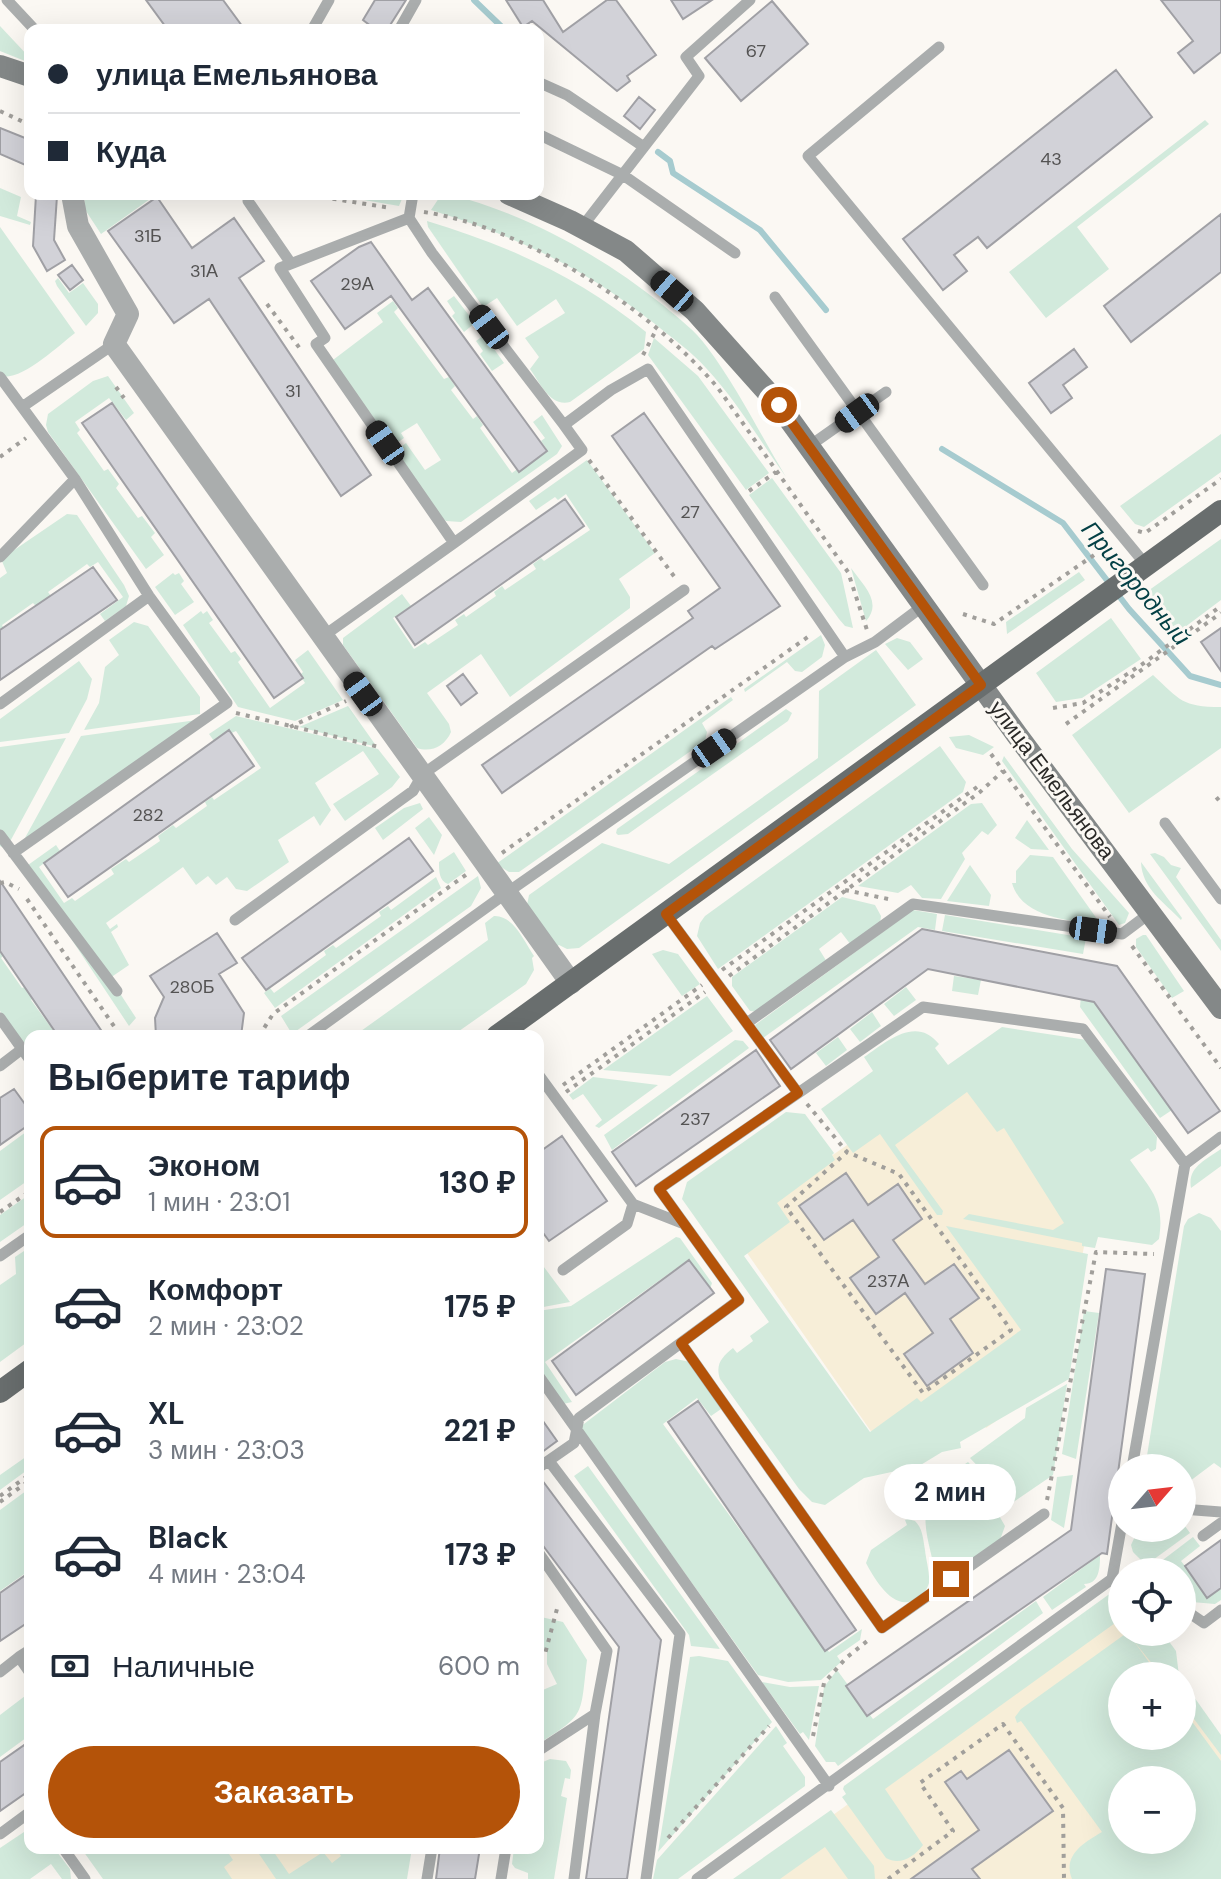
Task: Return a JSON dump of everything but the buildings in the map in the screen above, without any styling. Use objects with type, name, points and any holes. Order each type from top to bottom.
[{"type":"main road","points":[[0,66],[24,74]]},
{"type":"main road","name":"улица Емельянова","points":[[522,200],[626,251],[695,311],[779,405],[923,606],[1221,1008]]},
{"type":"main road","points":[[510,1030],[1221,511]]},
{"type":"main road","points":[[0,1392],[24,1376]]},
{"type":"street","points":[[73,200],[78,226],[128,314],[114,344],[571,983]]},
{"type":"lane","points":[[7,0],[29,24]]},
{"type":"lane","points":[[315,24],[329,0]]},
{"type":"lane","points":[[402,24],[416,0]]},
{"type":"lane","points":[[582,227],[699,76],[686,57],[750,0]]},
{"type":"lane","points":[[939,47],[808,156],[1146,565]]},
{"type":"lane","points":[[544,85],[567,95],[644,147]]},
{"type":"lane","points":[[544,137],[623,175],[735,253]]},
{"type":"lane","points":[[322,637],[582,450],[432,253],[409,218],[412,200]]},
{"type":"lane","points":[[248,201],[290,262]]},
{"type":"lane","points":[[409,218],[280,268],[325,338],[316,344],[454,543]]},
{"type":"lane","points":[[775,297],[983,585]]},
{"type":"lane","points":[[22,407],[114,344]]},
{"type":"lane","points":[[564,425],[611,390],[648,369],[845,657]]},
{"type":"lane","points":[[0,377],[75,479],[149,596],[227,703],[13,853]]},
{"type":"lane","points":[[808,447],[886,392]]},
{"type":"lane","points":[[0,557],[75,479]]},
{"type":"lane","points":[[235,920],[413,791],[423,774],[684,590]]},
{"type":"lane","points":[[0,704],[149,596]]},
{"type":"lane","points":[[316,1030],[505,894],[845,657],[875,642],[923,606]]},
{"type":"lane","points":[[1165,823],[1221,899]]},
{"type":"lane","points":[[0,835],[117,991]]},
{"type":"lane","points":[[747,1023],[913,904],[1122,934],[1150,913]]},
{"type":"lane","points":[[666,914],[798,1093]]},
{"type":"lane","points":[[544,1464],[574,1443],[579,1418],[739,1300],[659,1189],[923,1007],[1083,1029],[1185,1164]]},
{"type":"lane","points":[[0,1018],[24,1052]]},
{"type":"lane","points":[[0,1066],[22,1049]]},
{"type":"lane","points":[[544,1083],[633,1204],[684,1224]]},
{"type":"lane","points":[[1134,1454],[1185,1164],[1221,1137]]},
{"type":"lane","points":[[563,1270],[627,1224],[633,1204]]},
{"type":"lane","points":[[0,1256],[24,1239]]},
{"type":"lane","points":[[681,1343],[882,1628],[1044,1514]]},
{"type":"lane","points":[[544,1383],[829,1786]]},
{"type":"lane","points":[[549,1461],[680,1634],[646,1879]]},
{"type":"lane","points":[[1196,1510],[1221,1512]]},
{"type":"lane","points":[[1203,1536],[1221,1523]]},
{"type":"lane","points":[[544,1561],[607,1651],[595,1714],[574,1879]]},
{"type":"lane","points":[[697,1879],[1108,1585]]},
{"type":"lane","points":[[1196,1618],[1204,1623],[1221,1610]]},
{"type":"lane","points":[[0,1672],[24,1654]]},
{"type":"lane","points":[[19,1657],[24,1664]]},
{"type":"lane","points":[[544,1747],[595,1714]]},
{"type":"lane","points":[[0,1834],[24,1816]]},
{"type":"lane","points":[[67,1854],[85,1879]]},
{"type":"lane","points":[[427,1879],[431,1854]]},
{"type":"lane","points":[[501,1879],[505,1854]]},
{"type":"path","points":[[0,111],[24,122]]},
{"type":"path","points":[[0,457],[38,430]]},
{"type":"path","points":[[587,456],[684,590]]},
{"type":"path","points":[[737,499],[776,472]]},
{"type":"path","points":[[963,614],[994,624],[1132,529],[1145,533],[1221,479]]},
{"type":"path","points":[[1181,639],[1221,606]]},
{"type":"path","points":[[1066,724],[1145,664],[1221,613]]},
{"type":"path","points":[[263,1030],[273,1014],[470,871],[485,865],[824,626]]},
{"type":"path","points":[[1053,708],[1083,703],[1145,664]]},
{"type":"path","points":[[290,727],[363,694]]},
{"type":"path","points":[[234,713],[381,748]]},
{"type":"path","points":[[553,1097],[980,792],[1003,771],[991,754]]},
{"type":"path","points":[[716,980],[977,787]]},
{"type":"path","points":[[1216,800],[1221,796]]},
{"type":"path","points":[[0,883],[19,888],[117,1030]]},
{"type":"path","points":[[845,890],[913,904]]},
{"type":"path","points":[[798,1093],[847,1152],[899,1174],[1011,1330],[923,1393],[786,1207],[847,1152]]},
{"type":"path","points":[[0,1212],[24,1195]]},
{"type":"path","points":[[1044,1514],[1096,1252],[1169,1255]]},
{"type":"path","points":[[0,1499],[24,1481]]},
{"type":"path","points":[[544,1654],[562,1588]]},
{"type":"path","points":[[811,1745],[824,1683],[846,1658],[882,1628]]},
{"type":"path","points":[[649,1859],[779,1715]]},
{"type":"path","points":[[888,1879],[953,1831],[920,1783],[1003,1724],[1063,1808],[1064,1879]]},
{"type":"shaded area","points":[[954,1071],[1094,1190],[1061,1376],[986,1428],[973,1408],[893,1463],[729,1227]]},
{"type":"shaded area","points":[[1108,1617],[1108,1646],[1148,1646],[1160,1662],[1108,1662],[1108,1750],[1196,1750],[1196,1712],[1221,1747],[1221,1879],[744,1879]]},
{"type":"shaded area","points":[[205,1854],[356,1854],[321,1879],[223,1879]]},
{"type":"green space","points":[[0,26],[24,52],[24,61],[0,51]]},
{"type":"green space","points":[[1205,120],[1209,124],[1077,227],[1109,269],[1046,318],[1009,272]]},
{"type":"green space","points":[[0,188],[21,197],[17,216],[31,222],[30,225],[0,216]]},
{"type":"green space","points":[[85,200],[149,200],[101,234],[84,208]]},
{"type":"green space","points":[[364,200],[402,200],[399,206]]},
{"type":"green space","points":[[438,200],[470,200],[506,213],[588,253],[663,305],[692,330],[718,362],[786,477],[728,393],[688,350],[655,324],[601,286],[549,256],[493,231],[431,210]]},
{"type":"green space","points":[[427,221],[486,241],[569,279],[646,332],[644,349],[570,402],[557,401],[546,393],[530,369],[539,357],[525,338],[565,313],[556,299],[517,326],[497,298],[483,307],[428,227]]},
{"type":"green space","points":[[0,227],[75,333],[39,362],[9,376],[0,376]]},
{"type":"green space","points":[[58,278],[69,293],[83,283],[98,304],[98,313],[86,326],[57,286],[55,281]]},
{"type":"green space","points":[[454,296],[475,323],[464,332],[452,316],[455,313],[447,301]]},
{"type":"green space","points":[[393,301],[398,308],[394,312],[444,379],[449,377],[455,386],[451,390],[473,419],[477,416],[483,425],[480,428],[512,473],[546,448],[541,441],[545,438],[533,422],[542,415],[562,446],[557,454],[461,522],[446,521],[440,516],[394,452],[406,443],[425,470],[441,460],[417,423],[401,433],[404,438],[390,448],[329,363],[383,322],[377,313]]},
{"type":"green space","points":[[484,335],[504,363],[492,371],[480,354],[483,351],[476,341]]},
{"type":"green space","points":[[654,338],[698,376],[769,473],[746,490],[648,355]]},
{"type":"green space","points":[[108,376],[134,413],[126,420],[109,398],[75,422],[80,430],[77,433],[104,471],[108,469],[119,484],[116,488],[138,518],[142,516],[155,533],[151,537],[164,555],[146,569],[46,425],[48,414],[93,381]]},
{"type":"green space","points":[[1221,434],[1221,472],[1144,527],[1135,524],[1120,506]]},
{"type":"green space","points":[[587,460],[655,553],[619,579],[630,597],[630,608],[510,697],[481,654],[427,693],[449,724],[451,732],[437,747],[427,750],[417,748],[343,645],[343,638],[402,594],[411,606],[393,618],[414,649],[425,642],[428,645],[458,625],[455,620],[464,614],[466,617],[496,596],[494,592],[502,586],[505,590],[536,569],[533,564],[541,558],[544,561],[590,530],[566,494],[558,500],[555,497],[536,510],[529,501]]},
{"type":"green space","points":[[772,478],[841,573],[853,628],[845,626],[839,619],[749,495]]},
{"type":"green space","points":[[67,514],[77,515],[124,585],[129,596],[126,606],[105,621],[100,614],[123,597],[98,562],[90,567],[87,564],[48,592],[51,596],[36,606],[33,603],[2,625],[4,629],[0,632],[0,578],[7,573],[1,559]]},
{"type":"green space","points":[[1221,539],[1221,600],[1177,633],[1138,598]]},
{"type":"green space","points":[[851,568],[872,600],[871,614],[866,621]]},
{"type":"green space","points":[[1079,572],[1085,580],[1007,634],[1006,622]]},
{"type":"green space","points":[[173,573],[179,573],[184,581],[181,584],[194,602],[175,615],[155,587]]},
{"type":"green space","points":[[201,611],[203,614],[207,611],[213,620],[209,623],[231,653],[235,651],[241,659],[238,662],[270,708],[305,683],[300,675],[303,672],[295,660],[308,650],[343,700],[295,721],[238,707],[183,625]]},
{"type":"green space","points":[[1111,618],[1141,659],[1082,698],[1056,702],[1036,673]]},
{"type":"green space","points":[[134,622],[148,626],[200,697],[200,714],[84,730],[99,703],[105,667],[119,655],[109,640]]},
{"type":"green space","points":[[821,635],[825,645],[822,657],[802,672],[795,671],[787,662],[745,692],[744,689]]},
{"type":"green space","points":[[897,638],[910,642],[923,659],[908,670],[885,644]]},
{"type":"green space","points":[[876,650],[916,705],[579,948],[556,947],[527,905],[529,895],[602,843],[669,864],[818,758],[819,691]]},
{"type":"green space","points":[[79,661],[92,679],[87,699],[69,733],[0,742],[0,719]]},
{"type":"green space","points":[[1153,675],[1182,700],[1198,706],[1221,707],[1221,748],[1129,813],[1072,735]]},
{"type":"green space","points":[[731,697],[733,700],[702,723],[707,732],[705,741],[519,872],[509,872],[496,864]]},
{"type":"green space","points":[[348,706],[377,747],[299,727]]},
{"type":"green space","points":[[786,709],[792,713],[788,721],[628,834],[616,833],[617,829]]},
{"type":"green space","points":[[236,716],[378,749],[400,777],[392,787],[345,821],[333,804],[379,774],[363,751],[315,783],[331,810],[320,826],[314,816],[278,840],[289,862],[247,891],[236,889],[227,877],[216,885],[208,876],[196,885],[183,867],[106,923],[110,929],[117,924],[118,927],[111,932],[129,965],[110,978],[136,1018],[129,1026],[58,919],[28,865],[56,845],[60,851],[39,867],[64,903],[72,898],[75,901],[114,874],[111,869],[126,859],[129,862],[160,841],[158,836],[173,825],[176,828],[207,806],[205,802],[212,797],[214,800],[261,768],[236,731],[214,741],[209,734]]},
{"type":"green space","points":[[197,720],[20,847],[81,736]]},
{"type":"green space","points":[[969,735],[994,747],[983,755],[956,748],[949,737]]},
{"type":"green space","points":[[66,738],[6,849],[0,846],[0,747]]},
{"type":"green space","points":[[940,746],[966,782],[963,792],[718,969],[697,936],[705,916]]},
{"type":"green space","points":[[1004,756],[1072,849],[1129,913],[1125,923],[1119,925],[1002,761]]},
{"type":"green space","points":[[420,803],[423,809],[383,840],[375,828],[404,808]]},
{"type":"green space","points":[[982,803],[997,825],[988,835],[982,831],[962,853],[965,859],[941,899],[922,898],[911,885],[898,893],[858,886],[971,804]]},
{"type":"green space","points":[[429,817],[442,835],[434,855],[415,828]]},
{"type":"green space","points":[[1027,820],[1049,850],[1031,849],[1015,838]]},
{"type":"green space","points":[[454,852],[466,871],[448,884],[441,878],[439,862]]},
{"type":"green space","points":[[1155,853],[1181,868],[1176,877],[1221,940],[1221,951],[1150,854]]},
{"type":"green space","points":[[1030,855],[1053,857],[1102,926],[1050,916],[1026,904],[1012,883],[1016,883],[1016,871]]},
{"type":"green space","points":[[1141,862],[1182,918],[1181,920],[1145,880]]},
{"type":"green space","points":[[970,865],[991,895],[989,906],[947,901]]},
{"type":"green space","points":[[478,876],[481,888],[471,906],[298,1030],[290,1030],[281,1016]]},
{"type":"green space","points":[[436,877],[441,888],[275,1008],[264,993],[270,988],[274,993],[326,955],[324,951],[333,945],[336,948],[381,916],[379,912],[388,906],[391,910]]},
{"type":"green space","points":[[842,897],[875,905],[881,916],[880,924],[851,945],[841,932],[819,949],[827,962],[759,1012],[750,1011],[732,986],[732,977]]},
{"type":"green space","points":[[913,910],[937,914],[935,930],[918,927],[763,1038],[755,1025]]},
{"type":"green space","points":[[945,915],[1086,938],[1083,954],[942,931]]},
{"type":"green space","points":[[494,916],[501,917],[522,936],[534,956],[534,970],[526,984],[461,1030],[362,1030],[488,940],[485,923]]},
{"type":"green space","points":[[1146,935],[1184,991],[1172,998],[1136,947],[1136,939]]},
{"type":"green space","points":[[0,949],[4,955],[1,958],[22,988],[27,986],[34,997],[31,1000],[53,1030],[24,1030],[24,1045],[0,1011]]},
{"type":"green space","points":[[663,950],[678,954],[700,984],[682,996],[652,954]]},
{"type":"green space","points":[[954,976],[981,980],[978,995],[952,991]]},
{"type":"green space","points":[[906,987],[916,1000],[894,1016],[884,1004]]},
{"type":"green space","points":[[707,996],[733,1031],[670,1076],[603,1070]]},
{"type":"green space","points":[[1081,996],[1093,998],[1172,1110],[1160,1118],[1080,1007]]},
{"type":"green space","points":[[872,1012],[881,1026],[860,1042],[850,1029]]},
{"type":"green space","points":[[1002,1027],[1087,1040],[1157,1137],[1156,1149],[1151,1152],[1148,1148],[1130,1160],[1158,1205],[1159,1239],[1152,1245],[1098,1237],[1095,1248],[963,1219],[969,1214],[1053,1230],[1064,1223],[1004,1128],[997,1132],[967,1092],[895,1145],[943,1211],[942,1215],[937,1215],[880,1134],[853,1153],[821,1109],[873,1071],[864,1057],[901,1034],[911,1031],[930,1036],[939,1044],[935,1048],[948,1065]]},
{"type":"green space","points":[[838,1037],[847,1050],[826,1066],[816,1053]]},
{"type":"green space","points":[[735,1040],[743,1041],[749,1048],[612,1150],[604,1135]]},
{"type":"green space","points":[[593,1077],[658,1085],[599,1128],[595,1126],[602,1120],[583,1094],[573,1100],[569,1095]]},
{"type":"green space","points":[[786,1112],[805,1114],[834,1153],[835,1160],[777,1203],[790,1222],[744,1256],[870,1432],[917,1398],[921,1402],[1021,1330],[946,1226],[1088,1254],[1069,1379],[960,1442],[961,1448],[942,1452],[919,1466],[864,1478],[825,1505],[812,1502],[799,1489],[720,1379],[718,1369],[723,1358],[733,1348],[737,1353],[753,1341],[750,1336],[769,1322],[682,1199],[687,1182]]},
{"type":"green space","points":[[24,1133],[24,1183],[0,1200],[0,1151]]},
{"type":"green space","points":[[1221,1149],[1221,1166],[1191,1188],[1195,1169]]},
{"type":"green space","points":[[24,1198],[24,1225],[0,1242],[0,1215]]},
{"type":"green space","points":[[1199,1213],[1211,1218],[1221,1231],[1221,1468],[1214,1463],[1196,1476],[1196,1454],[1147,1454],[1184,1226],[1188,1219]]},
{"type":"green space","points":[[676,1237],[680,1238],[712,1283],[710,1289],[688,1260],[545,1362],[572,1402],[563,1404],[544,1377],[544,1310],[571,1306]]},
{"type":"green space","points":[[24,1251],[24,1344],[0,1362],[0,1285],[16,1274],[15,1257]]},
{"type":"green space","points":[[544,1267],[570,1302],[544,1307]]},
{"type":"green space","points":[[1084,1311],[1099,1313],[1076,1459],[1062,1454]]},
{"type":"green space","points":[[676,1359],[690,1362],[724,1407],[711,1416],[697,1398],[663,1424],[829,1652],[862,1629],[860,1640],[837,1656],[841,1662],[821,1680],[788,1682],[758,1675],[580,1427],[665,1362]]},
{"type":"green space","points":[[1067,1384],[1053,1475],[1012,1503],[970,1458],[1025,1418],[1026,1408]]},
{"type":"green space","points":[[24,1458],[24,1472],[0,1490],[0,1475]]},
{"type":"green space","points":[[968,1462],[1007,1505],[997,1512],[1005,1526],[1000,1540],[938,1585],[926,1529],[929,1502],[936,1489]]},
{"type":"green space","points":[[588,1466],[720,1649],[691,1646],[689,1635],[574,1476]]},
{"type":"green space","points":[[1073,1475],[1064,1528],[1051,1520],[1057,1477]]},
{"type":"green space","points":[[24,1492],[24,1574],[0,1591],[0,1510]]},
{"type":"green space","points":[[905,1520],[915,1521],[921,1531],[929,1583],[917,1598],[901,1602],[887,1593],[866,1563],[871,1550],[907,1525]]},
{"type":"green space","points":[[1196,1541],[1200,1546],[1185,1558],[1165,1558],[1186,1542]]},
{"type":"green space","points":[[1132,1542],[1178,1542],[1156,1558],[1139,1558],[1131,1545]]},
{"type":"green space","points":[[1100,1555],[1096,1579],[1084,1584],[1086,1587],[1052,1610],[1043,1597]]},
{"type":"green space","points":[[1196,1580],[1207,1594],[1221,1584],[1221,1600],[1215,1604],[1196,1602]]},
{"type":"green space","points":[[1108,1595],[1108,1628],[885,1789],[923,1845],[915,1853],[896,1861],[886,1858],[842,1797],[846,1794],[844,1786]]},
{"type":"green space","points":[[1036,1601],[1043,1613],[838,1766],[835,1762],[826,1762],[815,1746],[824,1687],[837,1670],[873,1719]]},
{"type":"green space","points":[[544,1618],[563,1622],[587,1660],[578,1711],[565,1726],[544,1740],[544,1689],[557,1684],[547,1664],[547,1652],[544,1651]]},
{"type":"green space","points":[[1109,1646],[1137,1646],[1149,1662],[1108,1662],[1108,1750],[1196,1750],[1196,1727],[1221,1761],[1221,1879],[1072,1879],[1070,1863],[1073,1856],[1082,1845],[1102,1832],[1015,1717],[1021,1709]]},
{"type":"green space","points":[[1138,1646],[1172,1646],[1176,1651],[1177,1662],[1151,1662]]},
{"type":"green space","points":[[690,1657],[728,1661],[772,1722],[658,1852]]},
{"type":"green space","points":[[762,1682],[790,1687],[819,1686],[809,1740],[803,1732],[800,1734]]},
{"type":"green space","points":[[24,1697],[24,1739],[0,1757],[0,1715]]},
{"type":"green space","points":[[1196,1700],[1221,1735],[1221,1755],[1196,1722]]},
{"type":"green space","points":[[776,1726],[787,1743],[783,1746],[805,1777],[805,1786],[678,1879],[653,1879],[657,1860]]},
{"type":"green space","points":[[566,1761],[571,1770],[570,1779],[565,1778],[561,1796],[567,1798],[554,1879],[528,1879],[528,1873],[512,1864],[513,1854],[544,1854],[544,1762]]},
{"type":"green space","points":[[831,1810],[874,1866],[875,1879],[848,1879],[825,1847],[780,1879],[733,1879]]},
{"type":"green space","points":[[24,1832],[24,1854],[59,1854],[70,1869],[71,1879],[62,1879],[51,1864],[30,1879],[0,1879],[0,1848]]},
{"type":"green space","points":[[85,1854],[229,1854],[233,1860],[224,1867],[232,1879],[103,1879]]},
{"type":"green space","points":[[259,1854],[275,1854],[289,1874],[320,1854],[325,1854],[332,1863],[340,1854],[411,1854],[407,1879],[276,1879]]},
{"type":"waterway","name":"Пригородный","points":[[474,0],[499,24]]},
{"type":"waterway","name":"Пригородный","points":[[658,152],[670,161],[673,173],[760,230],[826,310]]},
{"type":"waterway","name":"Пригородный","points":[[942,449],[1063,523],[1129,609],[1190,676],[1221,685]]},
{"type":"route","points":[[779,405],[981,685],[666,914],[798,1093],[659,1189],[739,1300],[681,1343],[882,1628],[951,1579]]}]
